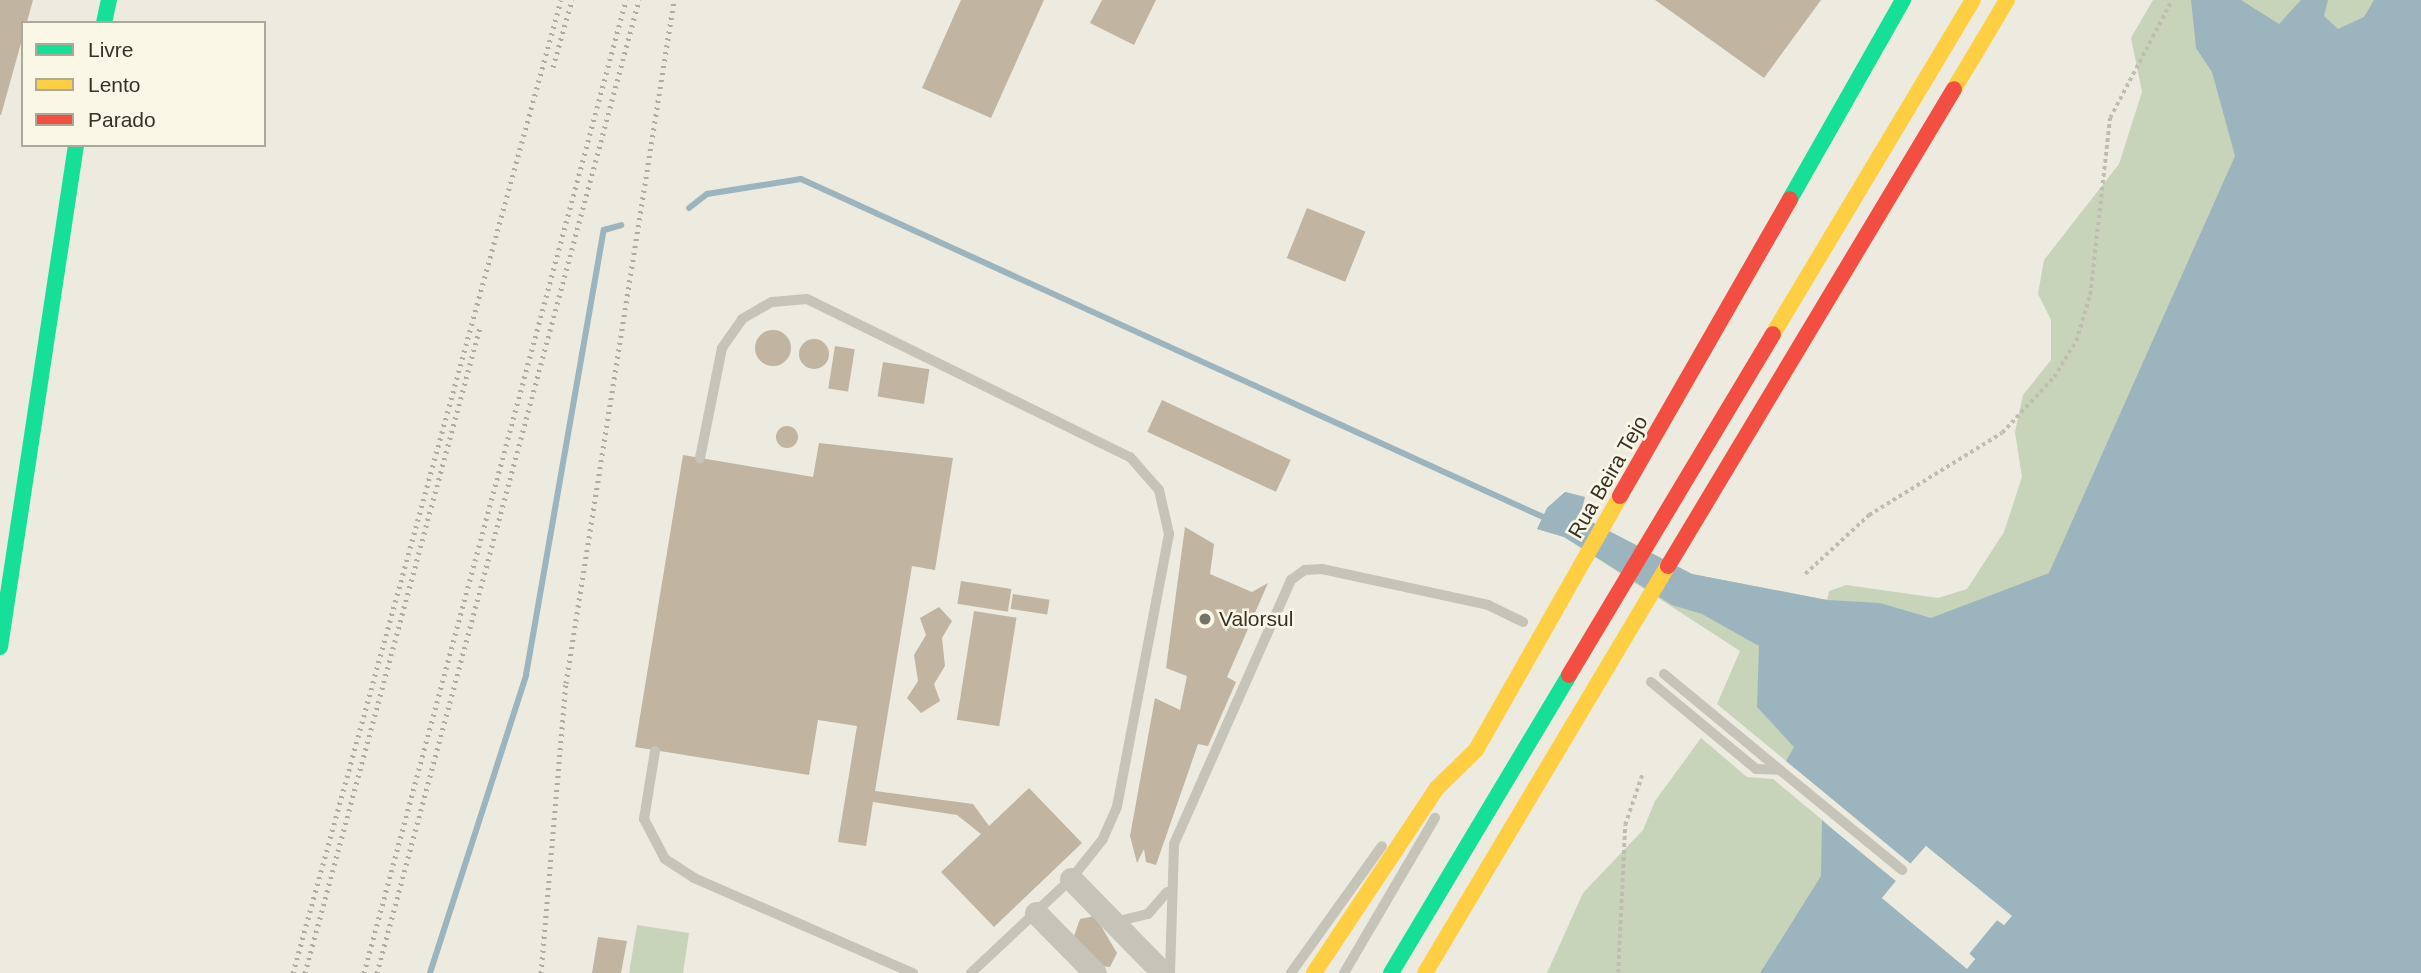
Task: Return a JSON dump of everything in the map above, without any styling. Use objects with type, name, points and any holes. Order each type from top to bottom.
[{"type":"main road","points":[[104,21],[109,0]]},
{"type":"main road","name":"Rua Beira Tejo","points":[[1476,750],[1903,0]]},
{"type":"main road","points":[[1391,973],[1973,0]]},
{"type":"main road","points":[[1425,973],[2007,0]]},
{"type":"main road","points":[[0,646],[76,147]]},
{"type":"main road","points":[[1314,973],[1437,788],[1476,750]]},
{"type":"street","points":[[1071,879],[1163,973]]},
{"type":"street","points":[[1036,913],[1095,973]]},
{"type":"lane","points":[[700,458],[722,348],[742,319],[772,302],[807,299],[1130,457],[1159,490],[1168,534],[1117,807],[1103,839],[1071,879],[971,973]]},
{"type":"lane","points":[[1170,973],[1169,886],[1174,844],[1299,573],[1314,568],[1425,591],[1488,605],[1523,622]]},
{"type":"lane","points":[[1664,674],[1902,870]]},
{"type":"lane","points":[[1651,682],[1756,769],[1780,770]]},
{"type":"lane","name":"Rua Beira Tejo","points":[[1345,973],[1476,750]]},
{"type":"lane","points":[[655,751],[644,819],[664,859],[694,878],[914,973]]},
{"type":"lane","points":[[1290,973],[1357,872],[1437,788]]},
{"type":"lane","points":[[1113,922],[1158,908],[1169,886]]},
{"type":"path","points":[[1805,574],[1869,514],[2002,433],[2054,377],[2076,341],[2090,295],[2110,118],[2172,0]]},
{"type":"path","points":[[1618,973],[1625,825],[1642,775]]},
{"type":"green space","points":[[2153,0],[2421,0],[1941,858],[1926,846],[1911,864],[1717,704],[1740,651],[1564,537],[1537,529],[1547,508],[1565,492],[1585,497],[1580,516],[1692,574],[1827,600],[1829,591],[1846,585],[1938,598],[1967,589],[2004,532],[2022,477],[2015,432],[2023,395],[2051,360],[2051,320],[2038,294],[2044,260],[2119,164],[2142,92],[2131,38]]},
{"type":"green space","points":[[1701,738],[1747,777],[1773,779],[1896,881],[1882,898],[1909,973],[1547,973],[1583,893],[1643,830],[1655,801]]},
{"type":"green space","points":[[637,925],[689,933],[683,973],[629,973]]},
{"type":"water","points":[[2191,0],[2241,0],[2279,24],[2301,0],[2328,0],[2324,16],[2338,29],[2364,17],[2374,0],[2421,0],[2421,973],[1760,973],[1821,876],[1822,820],[1896,881],[1882,898],[1967,968],[1975,959],[1969,954],[1997,920],[2004,925],[2011,916],[1926,846],[1911,864],[1786,761],[1794,747],[1757,707],[1759,646],[1702,614],[1672,605],[1564,537],[1537,529],[1547,508],[1565,492],[1585,497],[1580,516],[1692,574],[1827,600],[1880,603],[1931,618],[2049,573],[2235,156],[2212,72],[2196,48]]},
{"type":"pier","points":[[1783,759],[1910,864],[1926,846],[2012,916],[2004,925],[1997,920],[1969,953],[1975,959],[1967,969],[1882,898],[1896,881],[1819,818],[1899,878],[1887,898],[1967,964],[1966,952],[1995,918],[2007,916],[1927,851],[1909,867]]},
{"type":"building","points":[[0,0],[33,0],[27,21],[21,21],[21,43],[0,115]]},
{"type":"building","points":[[961,0],[1044,0],[991,118],[922,88]]},
{"type":"building","points":[[1102,0],[1156,0],[1134,45],[1090,23]]},
{"type":"building","points":[[1655,0],[1821,0],[1764,78]]},
{"type":"building","points":[[1307,208],[1365,232],[1345,282],[1287,258]]},
{"type":"building","points":[[773,330],[786,335],[791,348],[786,361],[773,366],[760,361],[755,348],[760,335]]},
{"type":"building","points":[[814,339],[825,343],[829,354],[825,365],[814,369],[803,365],[799,354],[803,343]]},
{"type":"building","points":[[835,346],[855,349],[848,392],[828,388]]},
{"type":"building","points":[[883,362],[929,369],[924,404],[878,397]]},
{"type":"building","points":[[1162,400],[1291,460],[1276,492],[1147,432]]},
{"type":"building","points":[[783,426],[791,426],[798,433],[798,441],[791,448],[783,448],[776,441],[776,433]]},
{"type":"building","points":[[819,443],[953,458],[935,570],[912,566],[875,791],[973,804],[989,826],[1029,788],[1082,843],[994,927],[941,872],[981,834],[957,815],[873,802],[866,846],[838,842],[857,726],[818,720],[809,775],[635,747],[683,455],[813,477]]},
{"type":"building","points":[[1185,527],[1214,544],[1210,574],[1252,592],[1268,583],[1227,677],[1236,682],[1208,746],[1198,744],[1156,865],[1146,862],[1144,849],[1137,863],[1130,836],[1155,698],[1180,710],[1187,676],[1166,668]]},
{"type":"building","points":[[961,581],[1011,589],[1008,612],[957,604]]},
{"type":"building","points":[[1013,594],[1050,600],[1047,615],[1011,609]]},
{"type":"building","points":[[939,607],[952,621],[942,638],[945,666],[934,684],[940,701],[921,713],[907,698],[918,681],[914,655],[926,635],[920,618]]},
{"type":"building","points":[[974,611],[1016,618],[999,726],[957,720]]},
{"type":"building","points":[[1095,916],[1117,953],[1110,967],[1099,966],[1074,936],[1080,919]]},
{"type":"building","points":[[598,937],[627,941],[621,973],[592,973]]},
{"type":"waterway","points":[[689,208],[707,194],[801,179],[1543,517]]},
{"type":"waterway","points":[[430,973],[526,675],[604,230],[621,225]]},
{"type":"railway","points":[[293,973],[561,0]]},
{"type":"railway","points":[[553,67],[572,0]]},
{"type":"railway","points":[[364,973],[626,0]]},
{"type":"railway","points":[[377,973],[639,0]]},
{"type":"railway","points":[[541,973],[566,683],[674,0]]},
{"type":"railway","points":[[305,973],[480,327]]},
{"type":"traffic: fast","points":[[104,21],[109,0]]},
{"type":"traffic: fast","points":[[1790,199],[1903,0]]},
{"type":"traffic: fast","points":[[0,647],[76,147]]},
{"type":"traffic: fast","points":[[1391,973],[1569,675]]},
{"type":"traffic: slow","points":[[1773,334],[1973,0]]},
{"type":"traffic: slow","points":[[1954,89],[2007,0]]},
{"type":"traffic: slow","points":[[1314,973],[1437,788],[1476,750],[1620,496]]},
{"type":"traffic: slow","points":[[1425,973],[1668,566]]},
{"type":"traffic: jam","points":[[1668,566],[1954,89]]},
{"type":"traffic: jam","points":[[1620,496],[1790,199]]},
{"type":"traffic: jam","points":[[1569,675],[1773,334]]},
{"type":"place","name":"Valorsul","points":[[1205,619]]}]
